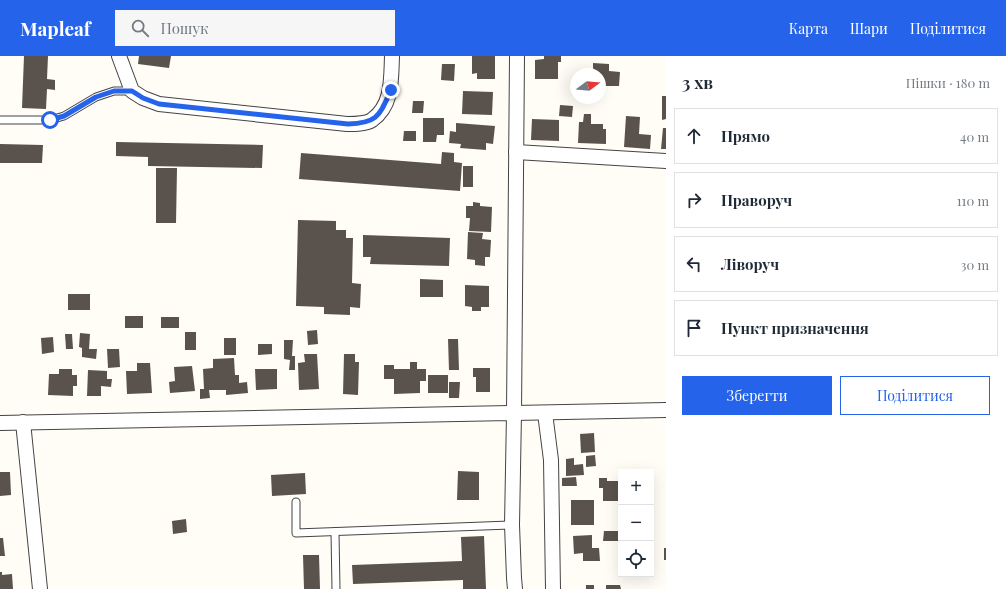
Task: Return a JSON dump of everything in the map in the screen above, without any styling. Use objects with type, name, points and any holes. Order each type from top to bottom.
[{"type":"street","points":[[119,56],[132,91],[143,98],[159,104],[348,124],[358,124],[371,121],[382,110],[391,90],[392,56]]},
{"type":"street","points":[[516,589],[514,578],[512,525],[517,56]]},
{"type":"street","points":[[516,152],[666,161]]},
{"type":"street","points":[[0,423],[666,410]]},
{"type":"street","points":[[545,413],[551,460],[553,589]]},
{"type":"street","points":[[23,422],[40,589]]},
{"type":"lane","points":[[0,120],[50,120],[64,116],[96,97],[114,91],[132,91]]},
{"type":"lane","points":[[296,502],[296,534],[512,525]]},
{"type":"lane","points":[[335,532],[336,589]]},
{"type":"building","points":[[24,56],[48,56],[47,79],[55,80],[55,90],[47,89],[46,109],[22,108]]},
{"type":"building","points":[[139,56],[171,56],[169,68],[138,64]]},
{"type":"building","points":[[472,56],[495,56],[495,79],[477,79],[477,73],[472,74]]},
{"type":"building","points":[[544,56],[561,56],[561,62],[558,62],[558,79],[535,79],[535,60],[544,59]]},
{"type":"building","points":[[593,63],[609,64],[609,71],[620,72],[619,86],[606,86],[606,68],[593,68]]},
{"type":"building","points":[[442,64],[455,64],[454,81],[441,80]]},
{"type":"building","points":[[463,91],[493,92],[492,115],[462,114]]},
{"type":"building","points":[[662,96],[666,96],[666,119],[662,120]]},
{"type":"building","points":[[413,101],[424,101],[423,113],[412,113]]},
{"type":"building","points":[[560,105],[573,106],[572,117],[559,116]]},
{"type":"building","points":[[584,114],[591,114],[591,124],[603,124],[603,129],[606,129],[606,144],[578,143],[579,122],[583,122]]},
{"type":"building","points":[[626,116],[640,117],[639,134],[651,135],[650,149],[624,147]]},
{"type":"building","points":[[423,118],[444,118],[444,135],[437,135],[436,142],[423,142]]},
{"type":"building","points":[[532,119],[559,120],[559,141],[531,140]]},
{"type":"building","points":[[456,123],[495,126],[493,144],[486,143],[486,150],[460,148],[461,144],[449,143],[450,131],[456,132]]},
{"type":"building","points":[[663,128],[666,128],[666,149],[661,149]]},
{"type":"building","points":[[404,131],[416,131],[416,141],[403,141]]},
{"type":"building","points":[[116,142],[263,145],[262,168],[148,166],[148,157],[116,156]]},
{"type":"building","points":[[0,144],[43,145],[42,163],[0,163]]},
{"type":"building","points":[[442,152],[454,153],[454,162],[462,163],[460,191],[299,179],[301,153],[441,164]]},
{"type":"building","points":[[463,166],[473,166],[473,187],[463,187]]},
{"type":"building","points":[[156,168],[177,168],[176,223],[156,223]]},
{"type":"building","points":[[473,202],[480,203],[480,206],[492,207],[491,232],[469,231],[470,218],[466,218],[466,206],[473,206]]},
{"type":"building","points":[[298,220],[336,221],[336,230],[346,230],[346,238],[353,238],[352,283],[361,284],[360,308],[350,307],[350,315],[324,314],[324,307],[296,306]]},
{"type":"building","points":[[468,232],[483,233],[482,239],[491,240],[490,257],[485,257],[485,266],[475,265],[475,260],[467,259]]},
{"type":"building","points":[[363,235],[450,238],[449,266],[370,264],[371,257],[363,257]]},
{"type":"building","points":[[420,279],[443,280],[443,297],[420,297]]},
{"type":"building","points":[[465,285],[489,286],[489,307],[481,307],[481,311],[472,311],[472,307],[465,306]]},
{"type":"building","points":[[68,294],[90,294],[90,310],[68,310]]},
{"type":"building","points":[[125,316],[143,316],[143,328],[125,328]]},
{"type":"building","points":[[161,317],[179,317],[179,328],[161,328]]},
{"type":"building","points":[[317,330],[318,344],[308,345],[307,331]]},
{"type":"building","points":[[185,332],[196,332],[196,350],[185,350]]},
{"type":"building","points":[[80,333],[90,334],[89,349],[97,349],[96,359],[82,357],[82,348],[79,347]]},
{"type":"building","points":[[65,334],[72,334],[73,349],[66,349]]},
{"type":"building","points":[[53,337],[54,352],[42,354],[41,338]]},
{"type":"building","points":[[224,338],[236,338],[236,355],[224,355]]},
{"type":"building","points":[[448,339],[458,339],[459,370],[449,370]]},
{"type":"building","points":[[284,340],[293,340],[292,356],[295,356],[295,370],[289,370],[290,360],[284,359]]},
{"type":"building","points":[[258,344],[272,344],[272,354],[258,355]]},
{"type":"building","points":[[107,349],[119,349],[120,367],[108,368]]},
{"type":"building","points":[[304,354],[317,354],[319,389],[299,390],[298,363],[305,362]]},
{"type":"building","points":[[344,354],[355,354],[355,362],[359,362],[358,395],[343,394]]},
{"type":"building","points":[[234,358],[235,375],[239,375],[239,383],[247,382],[248,393],[226,395],[226,390],[209,390],[210,398],[200,399],[200,389],[204,389],[203,369],[213,368],[213,359]]},
{"type":"building","points":[[410,362],[417,362],[417,369],[426,369],[426,381],[420,381],[420,393],[394,394],[394,379],[384,379],[384,365],[394,365],[394,369],[410,369]]},
{"type":"building","points":[[137,363],[150,363],[152,393],[127,394],[126,371],[137,371]]},
{"type":"building","points":[[192,366],[195,391],[170,393],[169,382],[175,381],[174,367]]},
{"type":"building","points":[[473,368],[490,368],[490,392],[476,392],[476,377],[473,377]]},
{"type":"building","points":[[59,369],[72,369],[72,375],[77,375],[77,386],[73,386],[73,396],[48,395],[49,374],[59,374]]},
{"type":"building","points":[[255,369],[277,369],[277,389],[256,390]]},
{"type":"building","points":[[88,370],[107,371],[107,379],[112,379],[111,387],[101,386],[101,396],[87,396]]},
{"type":"building","points":[[428,375],[448,375],[448,393],[428,393]]},
{"type":"building","points":[[449,382],[460,382],[459,398],[449,398]]},
{"type":"building","points":[[594,433],[595,452],[581,453],[580,434]]},
{"type":"building","points":[[595,455],[596,466],[586,467],[586,456]]},
{"type":"building","points":[[574,458],[574,465],[583,464],[584,475],[566,476],[566,459]]},
{"type":"building","points":[[458,471],[479,472],[479,500],[457,500]]},
{"type":"building","points":[[0,472],[10,472],[11,495],[0,496]]},
{"type":"building","points":[[305,473],[306,494],[272,496],[271,475]]},
{"type":"building","points":[[576,477],[577,486],[562,486],[562,478]]},
{"type":"building","points":[[599,478],[607,478],[607,481],[618,481],[618,501],[603,501],[603,488],[599,488]]},
{"type":"building","points":[[571,500],[594,500],[594,525],[571,525]]},
{"type":"building","points":[[186,519],[187,532],[173,534],[172,521]]},
{"type":"building","points":[[604,531],[618,531],[618,541],[603,541]]},
{"type":"building","points":[[592,535],[592,548],[599,548],[600,561],[583,561],[583,553],[574,554],[573,536]]},
{"type":"building","points":[[484,536],[486,589],[463,589],[463,580],[353,584],[352,565],[462,561],[461,537]]},
{"type":"building","points":[[0,538],[3,538],[5,556],[0,556]]},
{"type":"building","points":[[664,548],[666,548],[666,560],[664,560]]},
{"type":"building","points":[[303,555],[319,555],[320,589],[304,589]]},
{"type":"building","points":[[0,572],[2,572],[2,575],[12,574],[13,589],[0,589]]},
{"type":"building","points":[[586,585],[594,585],[594,589],[586,589]]},
{"type":"building","points":[[606,585],[620,585],[621,589],[606,589]]},
{"type":"route","points":[[50,120],[64,116],[96,97],[114,91],[132,91],[143,98],[159,104],[358,124],[371,121],[382,110],[391,90]]}]
